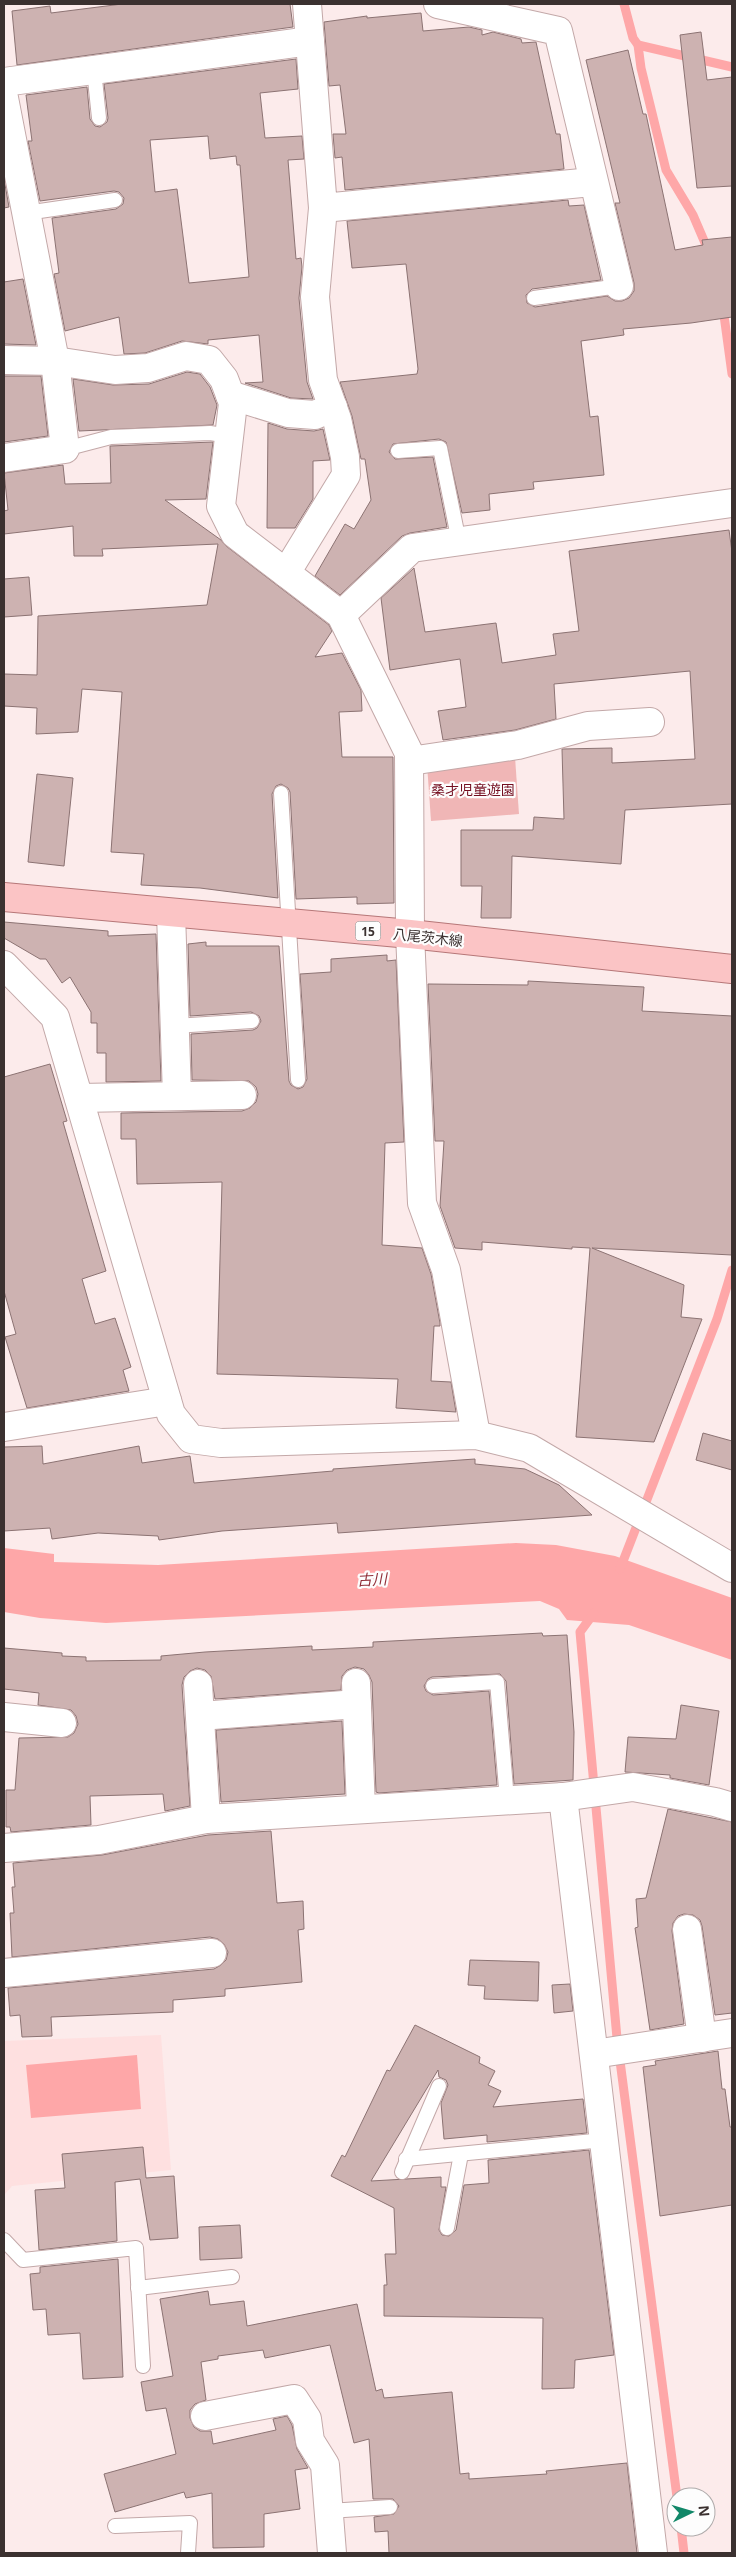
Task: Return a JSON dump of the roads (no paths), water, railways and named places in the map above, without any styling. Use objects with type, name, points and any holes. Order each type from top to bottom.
[{"type":"main road","name":"八尾茨木線","points":[[4,897],[410,934],[732,969]]},
{"type":"street","points":[[286,573],[346,475],[345,457],[333,407],[323,380],[315,297],[323,208],[307,4]]},
{"type":"street","points":[[438,4],[558,31],[592,182],[619,286]]},
{"type":"street","points":[[4,82],[310,41]]},
{"type":"street","points":[[4,98],[55,361],[65,449],[4,458]]},
{"type":"street","points":[[323,208],[592,182]]},
{"type":"street","points":[[4,360],[55,361],[115,370],[148,368],[186,356],[208,360],[224,379],[233,403],[221,506],[235,534],[341,615],[410,753],[410,934],[422,1203],[446,1270],[476,1435]]},
{"type":"street","points":[[230,395],[288,414],[314,415],[333,407]]},
{"type":"street","points":[[341,615],[412,548],[732,503]]},
{"type":"street","points":[[410,761],[518,745],[588,726],[650,722]]},
{"type":"street","points":[[171,913],[177,1096]]},
{"type":"street","points":[[4,965],[55,1017],[171,1414],[191,1438],[221,1443],[476,1435],[529,1448],[732,1568]]},
{"type":"street","points":[[79,1098],[242,1095]]},
{"type":"street","points":[[4,1425],[167,1401]]},
{"type":"street","points":[[198,1684],[206,1819]]},
{"type":"street","points":[[200,1716],[356,1694],[361,1809]]},
{"type":"street","points":[[4,1717],[62,1723]]},
{"type":"street","points":[[4,1848],[99,1840],[206,1819],[506,1800],[572,1795],[634,1787],[732,1807]]},
{"type":"street","points":[[572,1795],[600,2053],[604,2140],[653,2553]]},
{"type":"street","points":[[687,1929],[702,2038]]},
{"type":"street","points":[[4,1973],[212,1953]]},
{"type":"street","points":[[600,2053],[732,2033]]},
{"type":"street","points":[[204,2416],[294,2399],[307,2419],[310,2442],[325,2465],[332,2553]]},
{"type":"lane","points":[[94,70],[99,118]]},
{"type":"lane","points":[[26,213],[115,200]]},
{"type":"lane","points":[[534,298],[619,286]]},
{"type":"lane","points":[[65,449],[111,437],[210,433],[230,436]]},
{"type":"lane","points":[[398,451],[440,448],[459,542]]},
{"type":"lane","points":[[281,793],[298,1080]]},
{"type":"lane","points":[[175,1026],[252,1021]]},
{"type":"lane","points":[[433,1686],[497,1682],[506,1800]]},
{"type":"lane","points":[[439,2086],[404,2165],[461,2154],[604,2140]]},
{"type":"lane","points":[[447,2228],[461,2154]]},
{"type":"lane","points":[[4,2240],[23,2260],[136,2248],[143,2366]]},
{"type":"lane","points":[[138,2288],[232,2277]]},
{"type":"lane","points":[[329,2511],[390,2507]]},
{"type":"lane","points":[[116,2526],[190,2523],[188,2553]]},
{"type":"water","name":"古川","points":[[516,1543],[556,1545],[615,1556],[732,1598],[732,1660],[629,1625],[567,1620],[559,1609],[540,1601],[106,1623],[40,1618],[4,1612],[4,1548],[54,1554],[54,1562],[158,1565]]},
{"type":"water","points":[[137,2055],[141,2109],[31,2118],[26,2065]]},
{"type":"waterway","points":[[624,4],[633,38],[638,45],[641,68],[666,170],[693,215],[708,250]]},
{"type":"waterway","points":[[638,45],[732,67]]},
{"type":"waterway","points":[[723,308],[732,374]]},
{"type":"waterway","points":[[620,1569],[717,1319],[732,1270]]},
{"type":"waterway","points":[[594,1613],[580,1632],[617,2038],[676,2487]]},
{"type":"waterway","points":[[682,2537],[684,2553]]},
{"type":"park label","name":"桑才児童遊園","points":[[473,789]]}]
